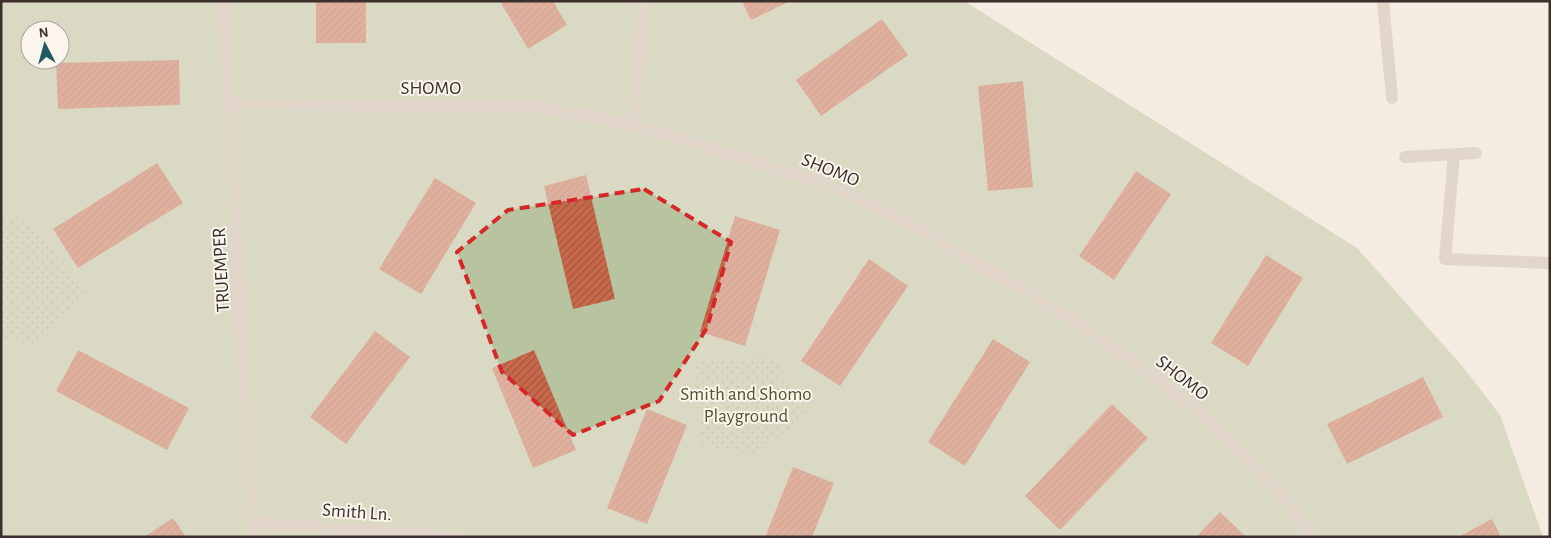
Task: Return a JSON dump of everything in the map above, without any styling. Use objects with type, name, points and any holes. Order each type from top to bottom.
[{"type":"street","name":"TRUEMPER","points":[[224,1],[252,537]]},
{"type":"street","points":[[632,124],[645,1]]},
{"type":"street","points":[[1383,1],[1392,98]]},
{"type":"street","name":"SHOMO","points":[[230,104],[533,106],[632,124],[820,182],[907,223],[1067,316],[1145,370],[1209,421],[1292,508],[1310,537]]},
{"type":"street","points":[[1405,158],[1476,153]]},
{"type":"street","points":[[1454,155],[1445,260],[1550,262]]},
{"type":"street","name":"Smith Ln.","points":[[252,523],[460,537]]},
{"type":"highlighted area","points":[[644,189],[731,242],[707,328],[659,401],[573,435],[502,372],[457,252],[508,210]]},
{"type":"green space","points":[[1,1],[964,1],[1357,248],[1463,367],[1500,415],[1543,537],[1,537]]},
{"type":"green space","points":[[22,212],[87,291],[36,348],[1,338],[1,223]]},
{"type":"green space","name":"Smith and Shomo Playground","points":[[773,357],[809,412],[754,456],[702,445],[693,360]]},
{"type":"building","points":[[316,1],[366,1],[366,43],[316,43]]},
{"type":"building","points":[[500,1],[553,1],[567,25],[528,49]]},
{"type":"building","points":[[742,1],[790,1],[751,20]]},
{"type":"building","points":[[882,19],[908,55],[821,116],[796,80]]},
{"type":"building","points":[[179,60],[180,105],[58,109],[56,70],[70,70],[70,63]]},
{"type":"building","points":[[1023,81],[1033,187],[988,191],[978,86]]},
{"type":"building","points":[[157,163],[183,203],[78,268],[53,229]]},
{"type":"building","points":[[1136,171],[1171,194],[1114,280],[1079,256]]},
{"type":"building","points":[[586,175],[615,299],[573,309],[544,186]]},
{"type":"building","points":[[435,178],[476,203],[421,294],[379,269]]},
{"type":"building","points":[[735,216],[780,230],[745,346],[700,332]]},
{"type":"building","points":[[1266,255],[1303,278],[1248,366],[1211,343]]},
{"type":"building","points":[[869,259],[908,286],[840,386],[801,361]]},
{"type":"building","points":[[375,331],[410,357],[346,444],[310,417]]},
{"type":"building","points":[[993,339],[1030,362],[965,466],[928,442]]},
{"type":"building","points":[[78,350],[189,408],[167,450],[56,391]]},
{"type":"building","points":[[534,350],[576,450],[533,468],[492,368]]},
{"type":"building","points":[[1423,377],[1443,417],[1347,464],[1327,424]]},
{"type":"building","points":[[1112,404],[1148,438],[1060,530],[1025,496]]},
{"type":"building","points":[[647,409],[687,425],[647,524],[607,508]]},
{"type":"building","points":[[793,467],[834,483],[812,537],[765,537]]},
{"type":"building","points":[[1220,512],[1246,537],[1196,537]]},
{"type":"building","points":[[173,518],[186,537],[144,537]]},
{"type":"building","points":[[1492,519],[1501,537],[1458,537]]}]
